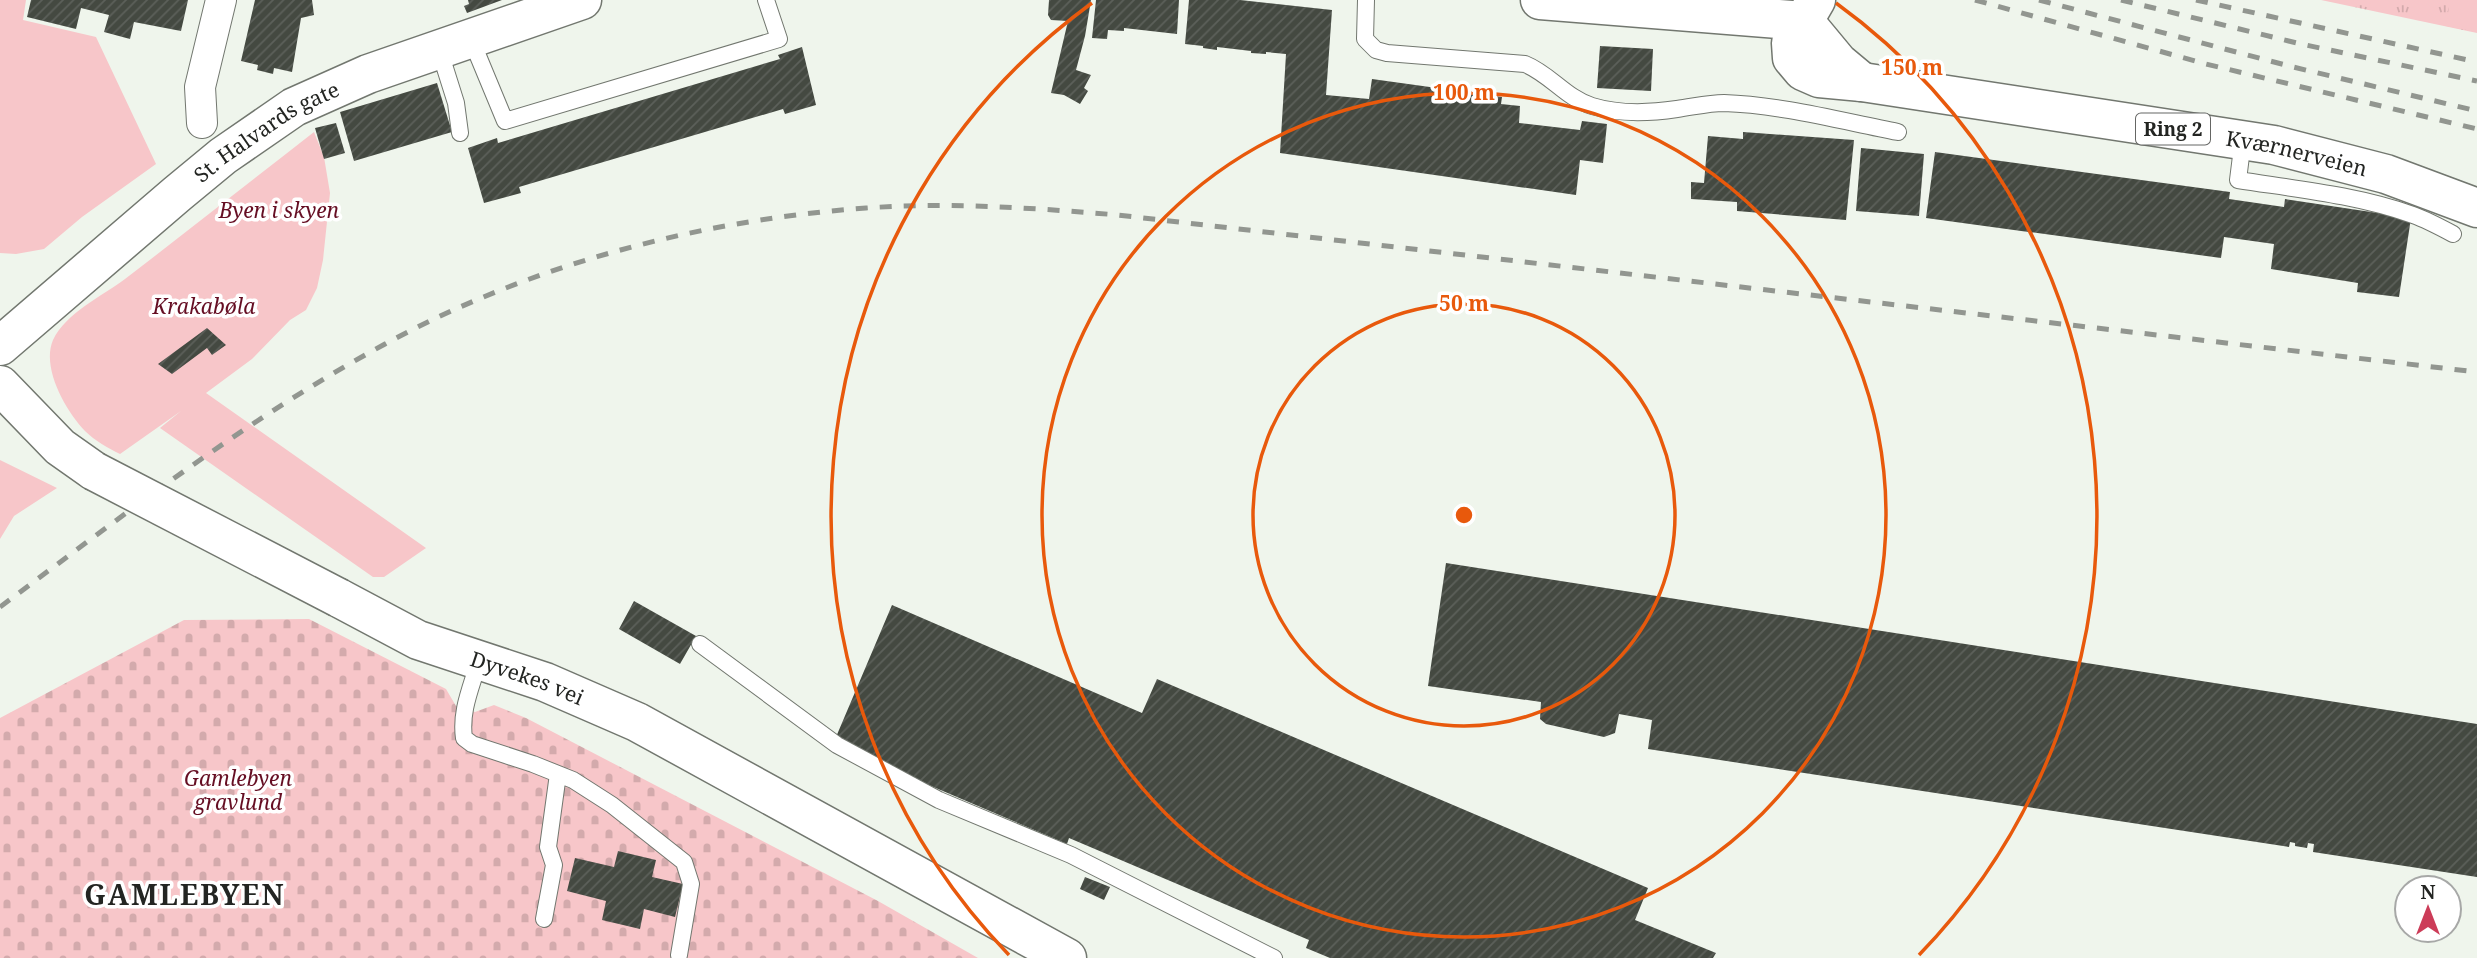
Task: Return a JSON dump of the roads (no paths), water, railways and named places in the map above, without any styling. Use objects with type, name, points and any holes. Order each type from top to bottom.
[{"type":"street","points":[[202,123],[201,87],[221,0]]},
{"type":"street","name":"St. Halvards gate","points":[[0,346],[177,194],[265,125],[294,107],[325,91],[582,0]]},
{"type":"street","points":[[1540,0],[1703,14],[1810,11]]},
{"type":"street","points":[[1792,58],[1791,43],[1810,11]]},
{"type":"street","points":[[1810,11],[1838,62],[1862,82]]},
{"type":"street","name":"Kværnerveien","points":[[1703,14],[1744,24],[1773,39],[1803,71],[1819,78],[1862,82],[2243,139],[2313,154],[2386,174],[2465,221]]},
{"type":"street","name":"Dyvekes vei","points":[[0,385],[61,447],[94,471],[418,640],[565,690],[637,722],[1067,958]]},
{"type":"lane","points":[[455,44],[505,121],[779,39],[766,0]]},
{"type":"lane","points":[[1366,0],[1365,39],[1376,50],[1524,64],[1536,69],[1569,95],[1593,106],[1637,112],[1709,104],[1747,105],[1898,132]]},
{"type":"lane","points":[[455,44],[456,103],[460,133]]},
{"type":"lane","points":[[700,644],[837,746],[939,800],[1071,855],[1274,958]]},
{"type":"lane","points":[[479,660],[464,713],[464,738],[485,749],[573,780],[612,805],[684,862],[691,884],[679,955]]},
{"type":"lane","points":[[544,919],[554,865],[548,847],[558,774]]},
{"type":"railway","points":[[1975,0],[2206,64],[2477,129]]},
{"type":"railway","points":[[2039,0],[2293,67],[2477,111]]},
{"type":"railway","points":[[2121,0],[2301,44],[2477,81]]},
{"type":"railway","points":[[2196,0],[2477,62]]},
{"type":"railway","points":[[0,607],[236,435],[334,373],[441,316],[558,269],[619,250],[742,223],[866,208],[960,206],[1118,215],[2477,372]]},
{"type":"district","name":"GAMLEBYEN","points":[[185,894]]},
{"type":"park label","name":"Byen i skyen","points":[[279,210]]},
{"type":"park label","name":"Krakabøla","points":[[204,306]]},
{"type":"park label","name":"Gamlebyen gravlund","points":[[238,790]]}]
